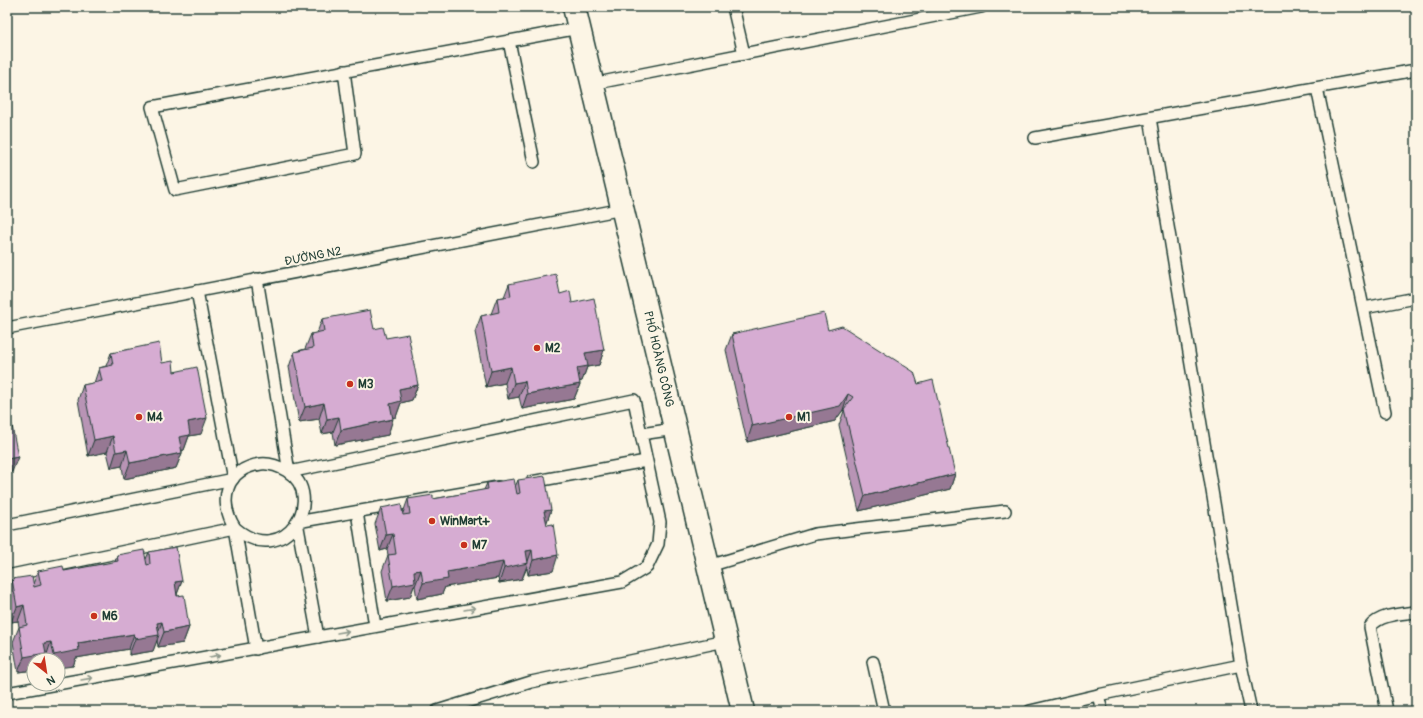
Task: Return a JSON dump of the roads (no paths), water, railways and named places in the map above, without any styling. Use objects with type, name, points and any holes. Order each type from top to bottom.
[{"type":"street","name":"PHỐ HOÀNG CÔNG","points":[[574,7],[743,711]]},
{"type":"lane","points":[[733,7],[744,54]]},
{"type":"lane","points":[[592,84],[981,7]]},
{"type":"lane","points":[[344,71],[355,154],[175,190],[152,107],[344,71],[579,28]]},
{"type":"lane","points":[[510,41],[534,162]]},
{"type":"lane","points":[[1035,138],[1416,70]]},
{"type":"lane","points":[[1317,88],[1385,412]]},
{"type":"lane","points":[[1150,118],[1241,665],[1251,711]]},
{"type":"lane","name":"ĐƯỜNG N2","points":[[7,328],[623,209]]},
{"type":"lane","points":[[258,279],[289,472]]},
{"type":"lane","points":[[197,291],[233,479]]},
{"type":"lane","points":[[1364,308],[1416,298]]},
{"type":"lane","points":[[7,693],[622,582],[647,567],[658,544],[660,522],[634,400],[289,472]]},
{"type":"lane","points":[[641,434],[675,429]]},
{"type":"lane","points":[[297,522],[646,461]]},
{"type":"lane","points":[[266,463],[278,466],[289,472],[298,482],[302,494],[303,506],[293,528],[283,536],[271,541],[257,541],[245,537],[235,528],[228,517],[225,504],[227,491],[233,479],[242,470],[254,465],[266,463]]},
{"type":"lane","points":[[7,525],[233,479]]},
{"type":"lane","points":[[709,566],[815,534],[1005,511]]},
{"type":"lane","points":[[357,512],[375,626]]},
{"type":"lane","points":[[297,522],[318,637]]},
{"type":"lane","points":[[7,576],[235,528]]},
{"type":"lane","points":[[235,528],[256,649]]},
{"type":"lane","points":[[1387,711],[1370,627],[1374,622],[1391,616],[1416,612]]},
{"type":"lane","points":[[437,711],[531,682],[725,641]]},
{"type":"lane","points":[[873,662],[884,711]]},
{"type":"lane","points":[[1030,711],[1241,665]]},
{"type":"lane","points":[[1098,695],[1102,711]]},
{"type":"place","name":"M2","points":[[537,348]]},
{"type":"place","name":"M3","points":[[350,384]]},
{"type":"place","name":"M4","points":[[139,417]]},
{"type":"place","name":"M1","points":[[789,417]]},
{"type":"place","name":"WinMart+","points":[[432,521]]},
{"type":"place","name":"M7","points":[[464,545]]},
{"type":"place","name":"M6","points":[[94,616]]}]
